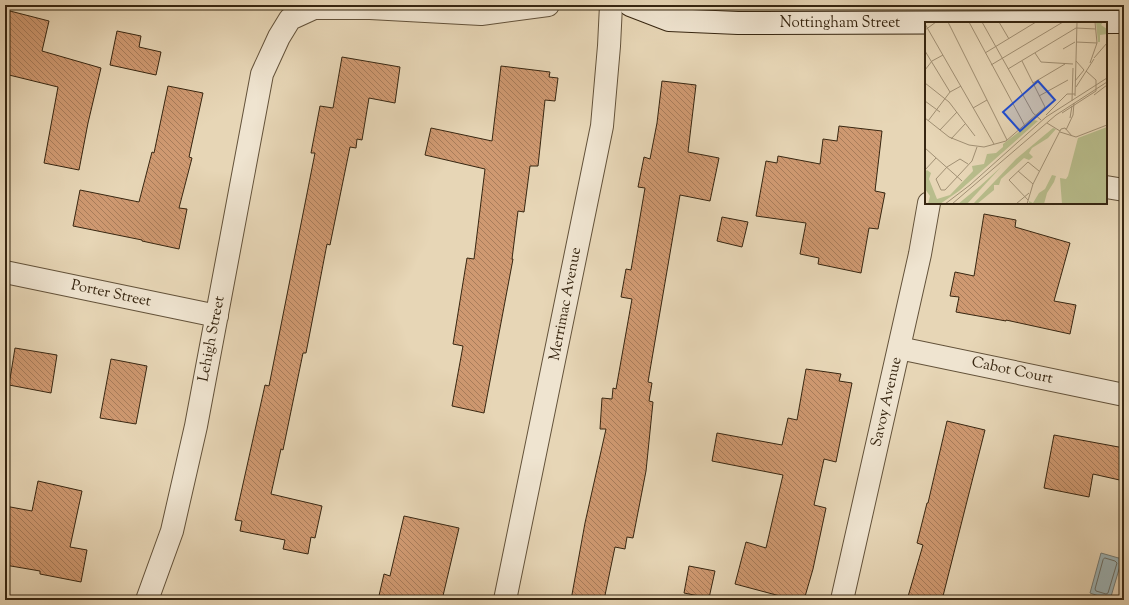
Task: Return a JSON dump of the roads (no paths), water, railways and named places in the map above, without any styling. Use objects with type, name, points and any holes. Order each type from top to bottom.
[{"type":"street","name":"Lehigh Street","points":[[147,600],[172,531],[196,426],[262,74],[279,37],[290,19],[314,8],[370,8],[481,14],[548,5]]},
{"type":"street","name":"Merrimac Avenue","points":[[505,600],[602,126],[611,5]]},
{"type":"street","name":"Nottingham Street","points":[[630,5],[669,20],[738,23],[925,23]]},
{"type":"street","name":"Nottingham Street","points":[[1107,22],[1124,22]]},
{"type":"street","points":[[1107,187],[1124,190]]},
{"type":"street","name":"Savoy Avenue","points":[[842,600],[920,254],[929,204]]},
{"type":"street","name":"Porter Street","points":[[5,272],[217,316]]},
{"type":"street","name":"Cabot Court","points":[[899,348],[1124,395]]},
{"type":"water","points":[[1101,553],[1122,559],[1110,600],[1090,593]]}]
